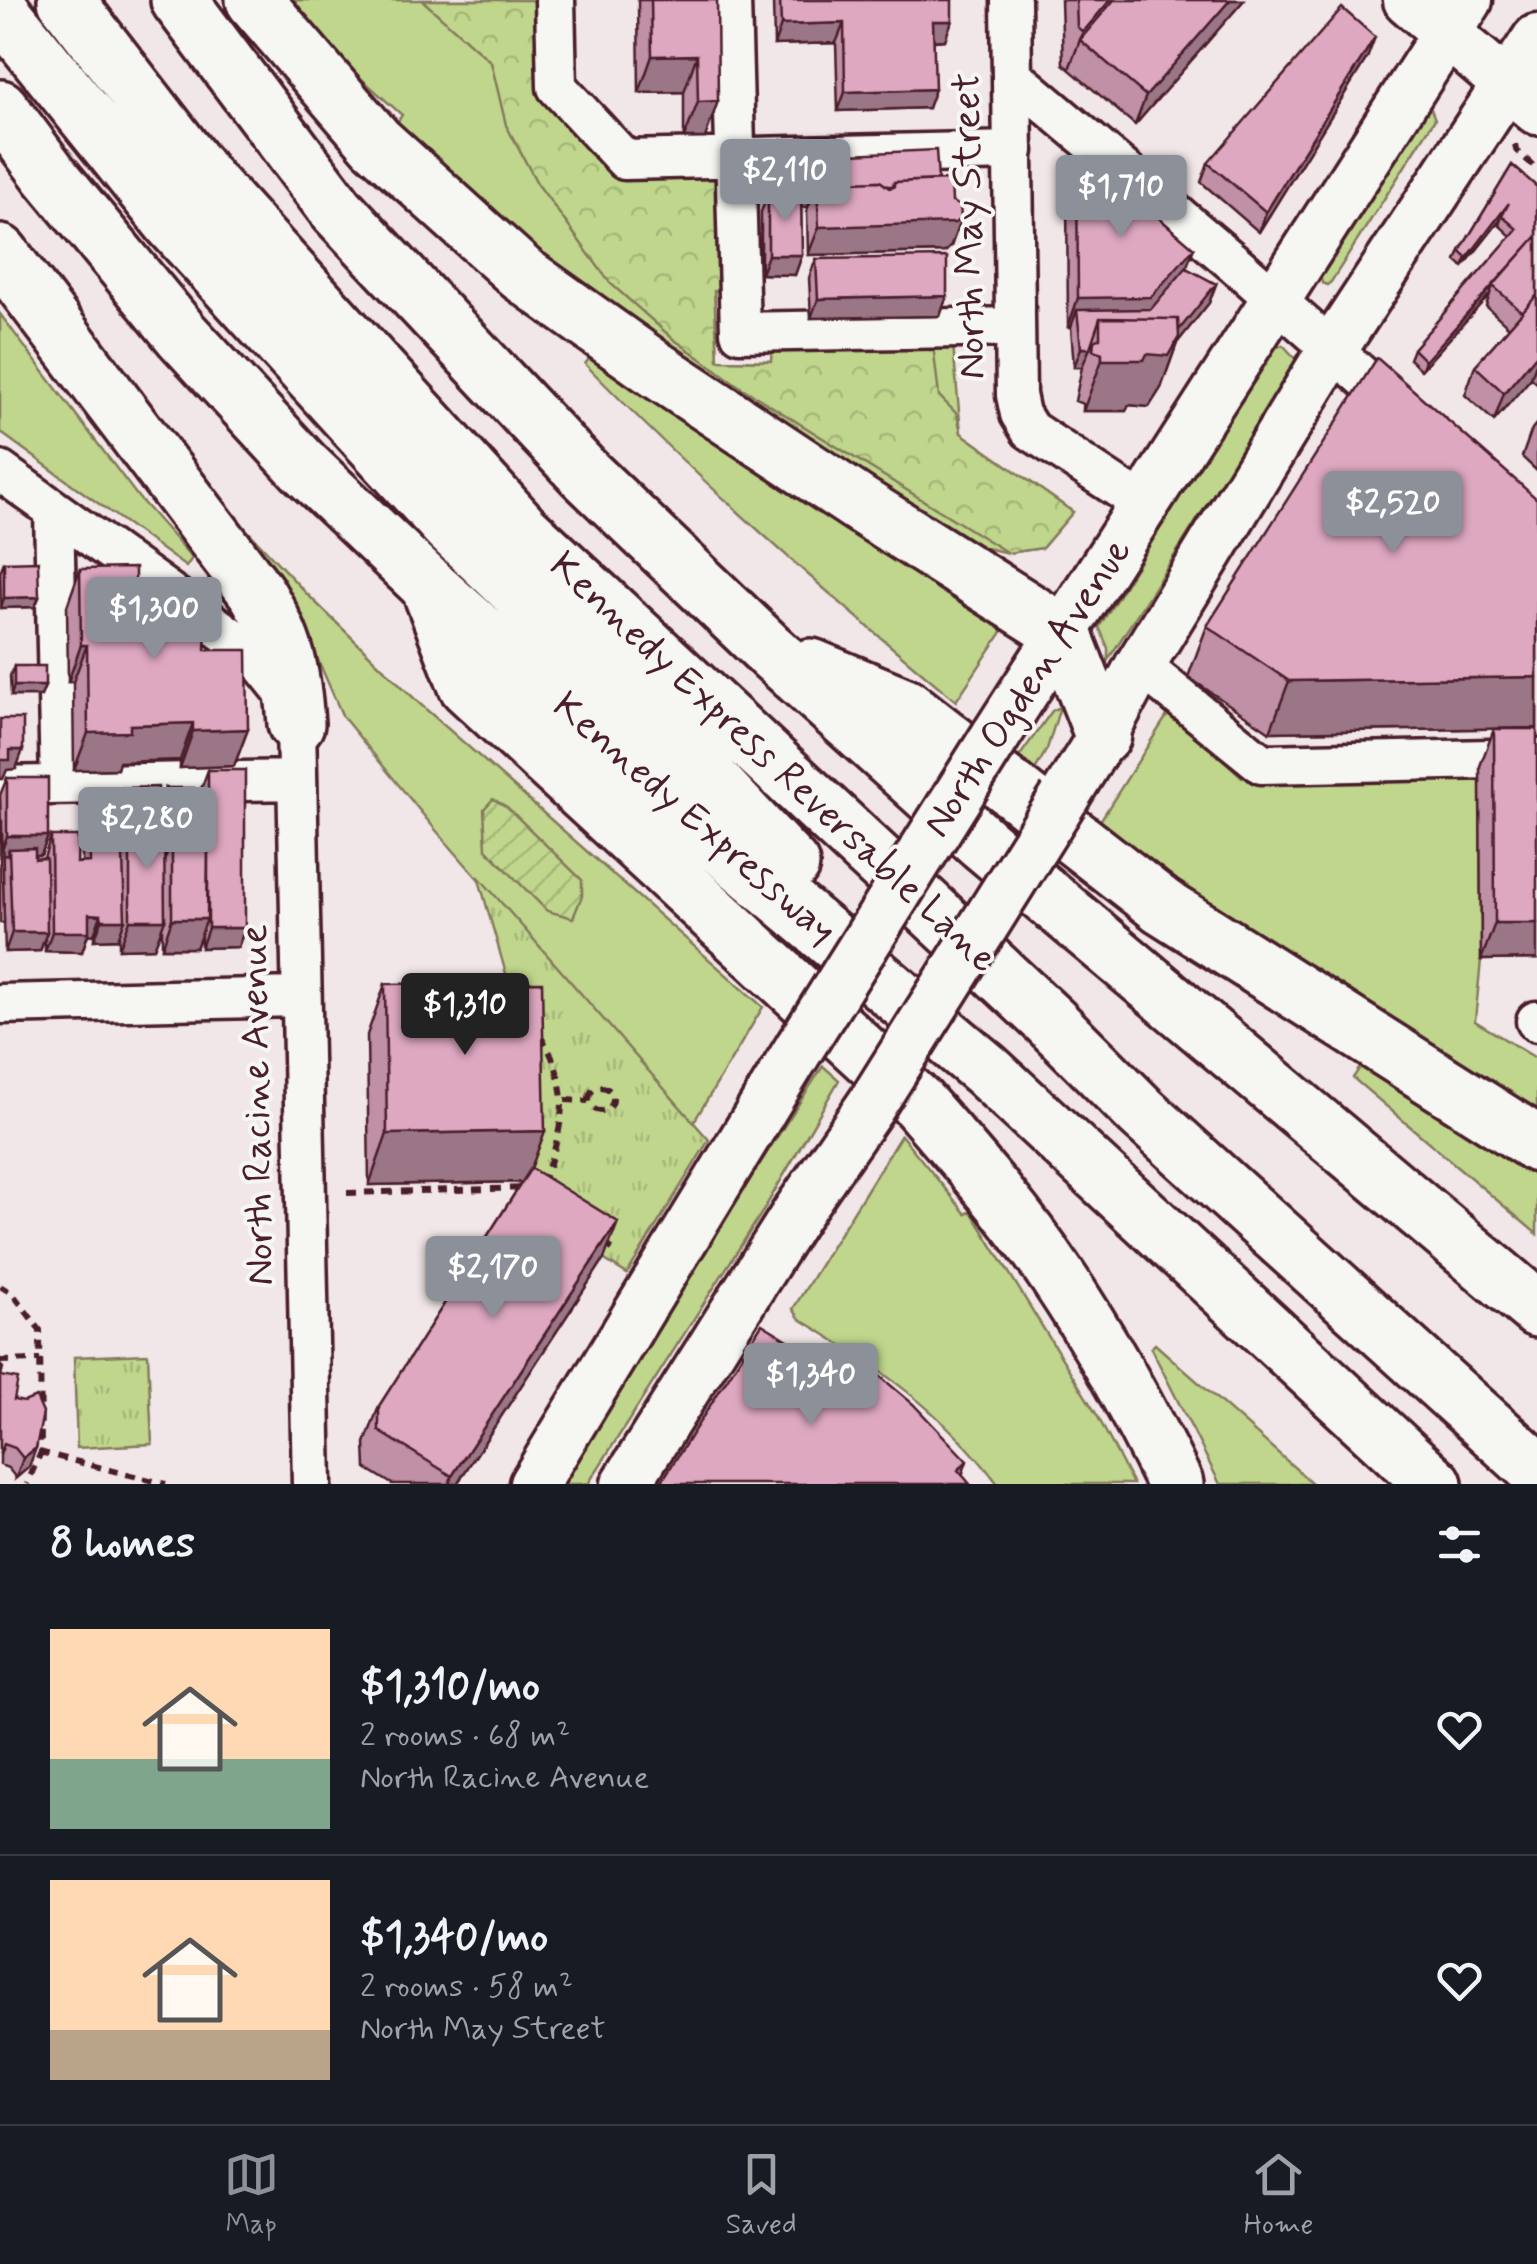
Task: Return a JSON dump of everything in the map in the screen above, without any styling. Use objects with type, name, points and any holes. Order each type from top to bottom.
[{"type":"highway","name":"Kennedy Express Reversable Lane","points":[[66,0],[203,177],[520,528],[1050,1021],[1141,1112],[1537,1470]]},
{"type":"highway","points":[[179,0],[338,210],[584,473],[769,650],[983,843],[1537,1308]]},
{"type":"highway","points":[[254,0],[376,142],[522,274],[651,366],[842,493],[1063,633],[1103,735]]},
{"type":"highway","points":[[0,9],[172,223],[449,526],[662,728],[986,1070]]},
{"type":"highway","name":"Kennedy Expressway","points":[[0,108],[182,335],[303,466],[428,585],[739,862],[986,1070],[1434,1484]]},
{"type":"highway","points":[[0,253],[257,593],[280,629],[293,682],[296,724]]},
{"type":"highway","points":[[428,585],[467,686],[917,1102],[980,1175],[1056,1274],[1133,1398],[1175,1484]]},
{"type":"highway","points":[[769,650],[905,706],[1162,906],[1537,1144]]},
{"type":"highway","points":[[1050,1021],[1153,1088],[1537,1423]]},
{"type":"main road","points":[[1408,0],[1457,16],[1520,113]]},
{"type":"main road","name":"North Ogden Avenue","points":[[534,1484],[800,1047],[1457,16]]},
{"type":"main road","name":"North Ogden Avenue","points":[[626,1484],[750,1325],[870,1108],[1103,735],[1140,665],[1332,350],[1520,113],[1537,39]]},
{"type":"street","points":[[555,0],[557,86],[625,160],[1014,151]]},
{"type":"street","points":[[731,0],[740,332],[1016,327]]},
{"type":"street","name":"North May Street","points":[[1012,0],[1016,395],[1020,414],[1030,430],[1146,506]]},
{"type":"street","points":[[1014,77],[1424,430]]},
{"type":"street","points":[[0,471],[252,652],[285,693],[296,724]]},
{"type":"street","points":[[54,510],[60,784]]},
{"type":"street","points":[[1140,665],[1262,764],[1537,758]]},
{"type":"street","name":"North Racine Avenue","points":[[296,724],[312,1484]]},
{"type":"street","points":[[0,786],[297,780]]},
{"type":"street","points":[[0,1004],[300,997]]},
{"type":"path","points":[[1520,113],[1516,150],[1537,169]]},
{"type":"path","points":[[532,1024],[549,1048],[560,1078],[562,1100],[555,1152],[541,1188]]},
{"type":"path","points":[[562,1100],[588,1101]]},
{"type":"path","points":[[347,1193],[541,1188],[550,1192]]},
{"type":"path","points":[[600,1240],[618,1254]]},
{"type":"path","points":[[0,1286],[13,1294],[40,1330],[37,1451],[27,1484]]},
{"type":"path","points":[[0,1361],[40,1360]]},
{"type":"path","points":[[37,1451],[166,1484]]},
{"type":"green space","points":[[280,0],[542,0],[540,80],[724,290],[714,291],[718,360],[771,361],[772,350],[953,345],[961,433],[1073,512],[1042,548],[1008,553],[964,543],[594,303],[394,127],[402,115]]},
{"type":"green space","points":[[422,0],[542,0],[603,164],[719,172],[724,290],[714,291],[718,360],[771,361],[772,350],[933,345],[939,396],[957,414],[961,433],[1073,512],[1042,548],[1008,553],[739,386],[672,338],[610,283],[537,183],[506,125],[491,62]]},
{"type":"green space","points":[[1426,109],[1431,109],[1435,119],[1331,282],[1322,283],[1319,272]]},
{"type":"green space","points":[[0,314],[138,497],[192,558],[186,567],[0,432]]},
{"type":"green space","points":[[1283,345],[1295,358],[1295,366],[1108,660],[1108,648],[1099,627],[1272,348]]},
{"type":"green space","points":[[594,353],[734,449],[732,455],[1006,626],[956,701],[813,579],[674,452],[585,364]]},
{"type":"green space","points":[[183,462],[307,594],[420,704],[763,1007],[692,1125],[434,828],[343,717],[308,637]]},
{"type":"green space","points":[[1060,707],[1047,749],[1035,770],[1019,757],[1052,711]]},
{"type":"green space","points":[[1170,711],[1242,777],[1480,773],[1481,960],[1475,1021],[1537,1059],[1537,1111],[1093,832]]},
{"type":"green space","points":[[493,799],[507,807],[582,880],[582,896],[573,918],[547,911],[486,849],[484,809]]},
{"type":"green space","points":[[478,876],[709,1140],[627,1274],[518,1205],[523,1033]]},
{"type":"green space","points":[[823,1066],[839,1080],[763,1211],[588,1484],[557,1484],[567,1462]]},
{"type":"green space","points":[[1361,1066],[1537,1177],[1537,1234],[1353,1078]]},
{"type":"green space","points":[[901,1135],[966,1214],[971,1211],[1097,1415],[1133,1484],[998,1484],[954,1434],[907,1391],[800,1319],[793,1309]]},
{"type":"green space","points":[[1155,1344],[1313,1484],[1220,1484],[1151,1348]]},
{"type":"green space","points":[[148,1354],[152,1444],[77,1448],[74,1357]]},
{"type":"building","points":[[651,0],[717,0],[718,101],[698,102],[697,55],[652,56]]},
{"type":"building","points":[[780,0],[952,0],[952,21],[933,21],[935,89],[845,92],[844,23],[781,25]]},
{"type":"building","points":[[1076,0],[1110,0],[1083,32],[1077,27]]},
{"type":"building","points":[[1114,0],[1230,0],[1146,96],[1080,40]]},
{"type":"building","points":[[1342,8],[1375,37],[1266,212],[1208,163]]},
{"type":"building","points":[[936,150],[938,180],[894,182],[893,186],[880,181],[817,183],[816,188],[799,188],[797,178],[785,178],[784,157]]},
{"type":"building","points":[[1089,158],[1194,248],[1151,297],[1078,298],[1077,164]]},
{"type":"building","points":[[1512,165],[1537,187],[1537,236],[1425,361],[1413,349],[1517,229],[1502,216],[1509,203],[1467,258],[1460,251]]},
{"type":"building","points":[[951,180],[952,202],[960,206],[961,218],[955,223],[819,227],[817,183],[880,181],[889,188],[894,187],[894,182]]},
{"type":"building","points":[[768,192],[801,192],[802,255],[768,255]]},
{"type":"building","points":[[1537,236],[1537,295],[1522,312],[1493,286]]},
{"type":"building","points":[[947,257],[947,296],[818,299],[816,259]]},
{"type":"building","points":[[1186,268],[1216,284],[1179,330],[1178,319],[1100,318],[1090,348],[1081,348],[1077,310],[1151,309]]},
{"type":"building","points":[[1537,295],[1537,354],[1504,393],[1475,366]]},
{"type":"building","points":[[1100,318],[1178,319],[1179,337],[1168,356],[1147,354],[1144,360],[1102,360],[1102,353],[1093,350],[1094,341],[1100,338]]},
{"type":"building","points":[[1377,358],[1537,499],[1537,677],[1289,681],[1207,626]]},
{"type":"building","points":[[38,561],[39,597],[4,598],[4,562]]},
{"type":"building","points":[[135,568],[135,582],[149,582],[149,610],[190,609],[190,624],[206,624],[205,650],[247,650],[248,729],[193,731],[193,723],[130,725],[130,732],[88,733],[87,645],[81,645],[80,569]]},
{"type":"building","points":[[14,666],[45,666],[45,686],[14,686]]},
{"type":"building","points":[[0,719],[23,719],[23,750],[10,750],[10,760],[0,760]]},
{"type":"building","points":[[1494,729],[1537,729],[1537,923],[1495,923]]},
{"type":"building","points":[[208,770],[245,770],[245,928],[208,928]]},
{"type":"building","points":[[7,778],[48,778],[48,836],[7,836]]},
{"type":"building","points":[[158,787],[158,823],[122,825],[123,788]]},
{"type":"building","points":[[165,788],[194,788],[195,824],[164,824]]},
{"type":"building","points":[[85,789],[116,789],[118,819],[86,820]]},
{"type":"building","points":[[2,821],[4,923],[0,923]]},
{"type":"building","points":[[122,823],[125,920],[102,920],[101,915],[89,914],[89,932],[52,932],[51,836],[78,836],[77,863],[90,862],[89,824]]},
{"type":"building","points":[[130,823],[164,823],[165,920],[130,920]]},
{"type":"building","points":[[172,840],[208,840],[207,919],[172,919]]},
{"type":"building","points":[[35,848],[35,859],[46,858],[47,932],[12,932],[9,849]]},
{"type":"building","points":[[542,982],[545,1131],[387,1134],[385,984]]},
{"type":"building","points":[[531,1168],[618,1222],[452,1476],[379,1431],[379,1406]]},
{"type":"building","points":[[762,1324],[858,1383],[869,1367],[913,1404],[967,1461],[958,1470],[970,1484],[660,1484]]},
{"type":"building","points":[[0,1365],[1,1376],[18,1379],[14,1400],[24,1402],[36,1397],[43,1413],[36,1448],[23,1458],[15,1448],[4,1444],[0,1455]]}]
